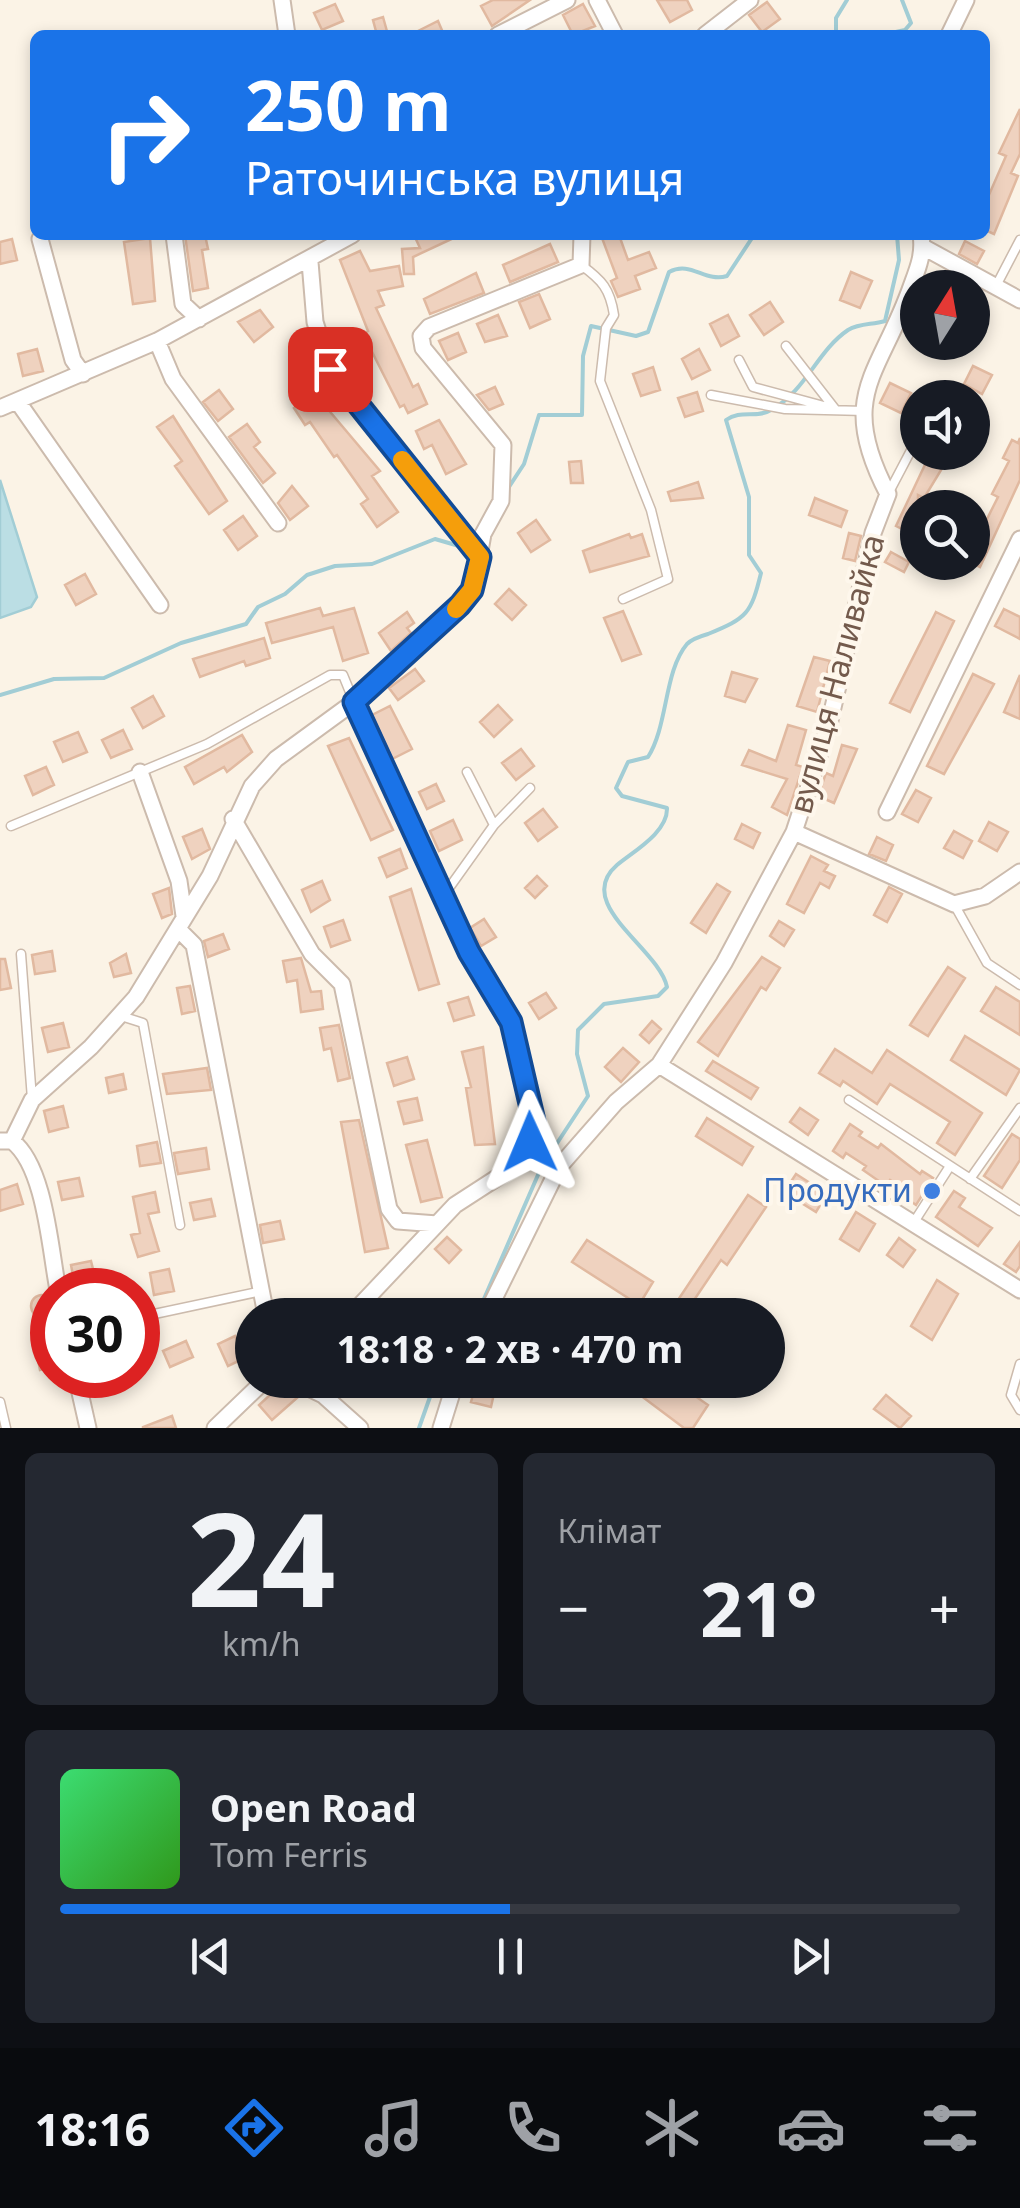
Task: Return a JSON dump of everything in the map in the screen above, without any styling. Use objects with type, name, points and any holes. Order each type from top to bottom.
[{"type":"street","points":[[282,0],[286,30]]},
{"type":"street","points":[[508,30],[567,0]]},
{"type":"street","points":[[597,0],[612,30]]},
{"type":"street","points":[[711,30],[750,0]]},
{"type":"street","points":[[951,30],[966,0]]},
{"type":"street","points":[[40,240],[73,360],[83,374]]},
{"type":"street","points":[[175,240],[184,304],[199,319]]},
{"type":"street","points":[[0,408],[156,341],[314,249],[338,240]]},
{"type":"street","points":[[54,1268],[26,1152],[6,1141],[32,1100],[121,1016],[210,876],[233,819],[252,786],[276,759],[354,702],[472,590],[475,550],[501,502],[503,444],[423,348],[421,336],[430,326],[580,264],[582,240]]},
{"type":"street","points":[[923,242],[1020,300]]},
{"type":"street","name":"вулиця Наливайка","points":[[542,1160],[660,1065],[724,963],[794,832],[829,726],[873,533],[888,494],[867,442],[865,411],[872,369],[908,298],[923,242]]},
{"type":"street","points":[[314,249],[315,322],[330,369],[475,550]]},
{"type":"street","points":[[156,341],[173,379],[278,523]]},
{"type":"street","points":[[18,402],[160,605]]},
{"type":"street","points":[[887,812],[1020,539]]},
{"type":"street","points":[[354,702],[469,952],[511,1022],[534,1121],[542,1160],[492,1298]]},
{"type":"street","points":[[140,772],[178,881],[181,922],[194,944],[263,1298]]},
{"type":"street","points":[[233,819],[312,954],[342,984],[389,1210],[398,1221],[412,1226],[437,1224]]},
{"type":"street","points":[[794,832],[954,904],[985,896],[1020,872]]},
{"type":"street","points":[[660,1065],[1020,1290]]},
{"type":"street","points":[[367,1298],[437,1224],[542,1160]]},
{"type":"street","points":[[81,1398],[88,1428]]},
{"type":"street","points":[[215,1428],[246,1398]]},
{"type":"street","points":[[326,1398],[360,1428]]},
{"type":"street","points":[[442,1428],[451,1398]]},
{"type":"lane","points":[[996,286],[1020,240]]},
{"type":"lane","points":[[580,264],[605,282],[612,303],[614,316],[606,328],[600,381],[651,510],[668,579],[623,599]]},
{"type":"lane","points":[[786,346],[840,410]]},
{"type":"lane","points":[[739,360],[753,387],[840,410]]},
{"type":"lane","points":[[710,396],[784,409],[865,411]]},
{"type":"lane","points":[[888,494],[901,470]]},
{"type":"lane","points":[[12,826],[207,744],[330,675],[343,675],[354,702]]},
{"type":"lane","points":[[467,772],[494,825]]},
{"type":"lane","points":[[444,895],[494,825],[530,788]]},
{"type":"lane","points":[[954,904],[987,963],[1020,985]]},
{"type":"lane","points":[[21,954],[32,1100]]},
{"type":"lane","points":[[121,1016],[143,1024],[180,1225]]},
{"type":"lane","points":[[849,1100],[1020,1212]]},
{"type":"lane","points":[[970,1179],[1020,1108]]},
{"type":"lane","points":[[914,1222],[950,1166]]},
{"type":"lane","points":[[160,1313],[262,1291]]},
{"type":"lane","points":[[1020,1364],[1011,1395],[1020,1410]]},
{"type":"lane","points":[[0,1402],[6,1428]]},
{"type":"water","points":[[0,480],[37,597],[31,607],[0,618]]},
{"type":"building","points":[[493,0],[530,0],[492,26],[481,6]]},
{"type":"building","points":[[657,0],[687,0],[692,10],[670,22]]},
{"type":"building","points":[[767,2],[780,19],[760,30],[749,15]]},
{"type":"building","points":[[335,4],[343,21],[322,30],[314,13]]},
{"type":"building","points":[[583,4],[595,26],[570,30],[563,15]]},
{"type":"building","points":[[383,17],[387,30],[376,30],[373,20]]},
{"type":"building","points":[[438,21],[442,30],[420,30]]},
{"type":"building","points":[[1020,109],[1020,154],[1011,173],[1018,176],[994,234],[990,232],[990,193],[1006,156],[999,153]]},
{"type":"building","points":[[12,239],[17,260],[0,264],[0,242]]},
{"type":"building","points":[[150,240],[155,301],[133,304],[124,242]]},
{"type":"building","points":[[186,240],[206,240],[208,249],[202,250],[208,288],[193,291]]},
{"type":"building","points":[[416,240],[449,240],[413,257],[414,274],[404,274],[402,249],[420,248]]},
{"type":"building","points":[[603,240],[621,240],[628,260],[649,252],[656,268],[635,276],[640,289],[618,297],[611,281],[617,278]]},
{"type":"building","points":[[965,241],[984,251],[977,264],[959,254]]},
{"type":"building","points":[[550,244],[558,262],[510,282],[503,265]]},
{"type":"building","points":[[360,251],[370,271],[399,266],[403,286],[378,291],[384,305],[376,308],[413,387],[418,384],[427,404],[408,413],[404,405],[400,407],[363,334],[368,331],[340,260]]},
{"type":"building","points":[[851,272],[872,281],[860,308],[840,300]]},
{"type":"building","points":[[476,273],[484,293],[430,314],[424,299]]},
{"type":"building","points":[[539,294],[550,319],[530,328],[519,302]]},
{"type":"building","points":[[770,302],[783,322],[764,335],[750,315]]},
{"type":"building","points":[[260,310],[273,327],[254,342],[238,322]]},
{"type":"building","points":[[498,315],[507,336],[485,342],[477,324]]},
{"type":"building","points":[[728,315],[739,336],[721,346],[710,324]]},
{"type":"building","points":[[458,333],[466,352],[448,360],[439,341]]},
{"type":"building","points":[[37,349],[43,371],[23,376],[18,354]]},
{"type":"building","points":[[699,349],[710,370],[692,379],[682,359]]},
{"type":"building","points":[[973,366],[992,375],[989,380],[966,380]]},
{"type":"building","points":[[653,367],[660,390],[641,396],[633,374]]},
{"type":"building","points":[[890,383],[900,388],[900,413],[880,403]]},
{"type":"building","points":[[495,387],[503,404],[489,410],[477,395]]},
{"type":"building","points":[[219,390],[233,409],[218,421],[203,402]]},
{"type":"building","points":[[697,392],[703,411],[685,417],[678,398]]},
{"type":"building","points":[[315,394],[380,471],[372,476],[398,512],[377,527],[361,504],[368,499],[337,455],[334,457],[310,422],[305,425],[294,408]]},
{"type":"building","points":[[173,416],[227,501],[209,514],[175,466],[182,461],[157,427]]},
{"type":"building","points":[[439,420],[466,464],[446,474],[432,445],[424,449],[416,431]]},
{"type":"building","points":[[247,424],[260,442],[254,447],[275,473],[263,483],[229,437]]},
{"type":"building","points":[[1020,438],[1020,480],[990,545],[990,513],[998,497],[992,494],[1009,461],[1003,458],[1012,440],[1018,443]]},
{"type":"building","points":[[581,461],[583,483],[571,483],[569,462]]},
{"type":"building","points":[[922,470],[941,470],[929,490],[913,490]]},
{"type":"building","points":[[698,482],[703,498],[671,501],[668,492]]},
{"type":"building","points":[[292,486],[308,506],[290,520],[278,503]]},
{"type":"building","points":[[815,498],[847,511],[841,527],[809,515]]},
{"type":"building","points":[[243,516],[257,536],[238,550],[224,530]]},
{"type":"building","points":[[536,520],[550,540],[531,552],[518,533]]},
{"type":"building","points":[[849,533],[861,536],[855,561],[843,558]]},
{"type":"building","points":[[629,534],[631,538],[642,534],[649,556],[590,572],[583,551]]},
{"type":"building","points":[[891,552],[900,557],[900,570],[885,562]]},
{"type":"building","points":[[85,574],[96,594],[76,605],[65,585]]},
{"type":"building","points":[[509,589],[526,605],[512,620],[495,604]]},
{"type":"building","points":[[320,608],[323,616],[354,608],[368,653],[343,661],[333,627],[272,643],[266,623]]},
{"type":"building","points":[[1004,609],[1020,617],[1020,639],[995,626]]},
{"type":"building","points":[[623,611],[641,654],[622,661],[604,618]]},
{"type":"building","points":[[407,612],[414,623],[407,628],[411,633],[391,651],[379,633]]},
{"type":"building","points":[[936,612],[954,621],[910,712],[890,703]]},
{"type":"building","points":[[264,638],[270,658],[246,666],[244,661],[200,677],[193,659]]},
{"type":"building","points":[[814,657],[830,661],[817,712],[797,706]]},
{"type":"building","points":[[415,669],[424,681],[398,700],[389,688]]},
{"type":"building","points":[[732,672],[757,679],[745,702],[725,696]]},
{"type":"building","points":[[973,674],[994,684],[944,774],[927,766]]},
{"type":"building","points":[[1020,675],[1020,719],[1004,712]]},
{"type":"building","points":[[153,696],[164,716],[143,728],[132,708]]},
{"type":"building","points":[[498,705],[512,720],[494,737],[480,722]]},
{"type":"building","points":[[390,706],[412,749],[392,759],[372,715]]},
{"type":"building","points":[[788,725],[806,730],[796,765],[803,767],[787,815],[772,807],[787,779],[742,765],[749,750],[776,761]]},
{"type":"building","points":[[123,730],[132,749],[111,758],[102,740]]},
{"type":"building","points":[[78,732],[87,752],[63,762],[54,742]]},
{"type":"building","points":[[242,735],[252,752],[227,772],[224,767],[194,784],[185,767]]},
{"type":"building","points":[[349,738],[393,830],[371,840],[328,746]]},
{"type":"building","points":[[842,745],[857,749],[834,803],[818,796],[826,773],[833,776]]},
{"type":"building","points":[[521,749],[534,766],[516,780],[502,763]]},
{"type":"building","points":[[46,767],[54,785],[33,795],[25,776]]},
{"type":"building","points":[[436,784],[444,801],[427,809],[419,792]]},
{"type":"building","points":[[916,790],[931,798],[918,822],[902,814]]},
{"type":"building","points":[[543,809],[557,827],[538,841],[525,823]]},
{"type":"building","points":[[453,820],[462,840],[439,851],[430,831]]},
{"type":"building","points":[[989,822],[1008,832],[997,851],[979,841]]},
{"type":"building","points":[[742,824],[760,833],[753,848],[735,839]]},
{"type":"building","points":[[202,829],[210,849],[192,859],[183,837]]},
{"type":"building","points":[[954,831],[972,841],[963,858],[944,848]]},
{"type":"building","points":[[877,837],[893,845],[886,861],[869,854]]},
{"type":"building","points":[[400,849],[407,868],[387,877],[379,858]]},
{"type":"building","points":[[811,856],[828,865],[824,871],[835,876],[829,888],[820,883],[804,913],[787,904]]},
{"type":"building","points":[[537,876],[547,886],[535,898],[525,888]]},
{"type":"building","points":[[322,881],[330,900],[311,912],[302,890]]},
{"type":"building","points":[[717,884],[730,892],[706,933],[691,923]]},
{"type":"building","points":[[889,887],[902,894],[887,922],[874,915]]},
{"type":"building","points":[[169,888],[172,914],[162,918],[153,894]]},
{"type":"building","points":[[411,889],[439,984],[419,990],[390,897]]},
{"type":"building","points":[[484,919],[496,937],[481,946],[470,928]]},
{"type":"building","points":[[343,920],[350,940],[331,947],[324,927]]},
{"type":"building","points":[[779,921],[794,930],[784,946],[770,936]]},
{"type":"building","points":[[223,934],[229,949],[208,957],[204,941]]},
{"type":"building","points":[[52,951],[55,971],[35,974],[32,955]]},
{"type":"building","points":[[126,954],[131,973],[114,977],[110,963]]},
{"type":"building","points":[[762,957],[780,968],[766,990],[761,987],[718,1056],[698,1042]]},
{"type":"building","points":[[301,958],[311,992],[321,991],[323,1009],[301,1012],[297,980],[287,982],[283,961]]},
{"type":"building","points":[[0,959],[5,959],[11,988],[0,990]]},
{"type":"building","points":[[948,967],[965,978],[928,1036],[910,1025]]},
{"type":"building","points":[[190,986],[195,1011],[182,1014],[177,988]]},
{"type":"building","points":[[996,987],[1020,1002],[1020,1035],[981,1011]]},
{"type":"building","points":[[546,993],[556,1008],[539,1019],[529,1003]]},
{"type":"building","points":[[468,997],[474,1015],[454,1021],[448,1003]]},
{"type":"building","points":[[652,1021],[661,1029],[649,1043],[640,1035]]},
{"type":"building","points":[[63,1023],[69,1047],[48,1052],[42,1028]]},
{"type":"building","points":[[339,1025],[350,1078],[338,1081],[331,1048],[324,1050],[320,1028]]},
{"type":"building","points":[[965,1036],[1020,1070],[1006,1095],[951,1060]]},
{"type":"building","points":[[483,1047],[495,1144],[475,1145],[466,1088],[471,1087],[462,1052]]},
{"type":"building","points":[[623,1048],[639,1062],[621,1082],[605,1067]]},
{"type":"building","points":[[835,1049],[872,1073],[887,1050],[982,1113],[955,1155],[937,1143],[950,1122],[890,1084],[877,1104],[843,1081],[840,1086],[819,1073]]},
{"type":"building","points":[[407,1057],[414,1079],[394,1086],[387,1063]]},
{"type":"building","points":[[713,1061],[758,1088],[751,1099],[706,1071]]},
{"type":"building","points":[[207,1068],[211,1090],[167,1094],[163,1074]]},
{"type":"building","points":[[123,1074],[126,1089],[109,1093],[106,1078]]},
{"type":"building","points":[[417,1098],[422,1120],[404,1124],[398,1102]]},
{"type":"building","points":[[63,1106],[68,1127],[49,1132],[44,1111]]},
{"type":"building","points":[[800,1108],[818,1120],[808,1135],[790,1122]]},
{"type":"building","points":[[707,1118],[753,1147],[742,1165],[696,1136]]},
{"type":"building","points":[[359,1120],[388,1248],[365,1252],[341,1122]]},
{"type":"building","points":[[850,1124],[862,1132],[859,1136],[878,1148],[881,1144],[920,1174],[922,1171],[933,1178],[916,1205],[905,1197],[908,1192],[890,1180],[886,1186],[863,1170],[866,1166],[846,1153],[843,1158],[833,1151]]},
{"type":"building","points":[[1012,1134],[1020,1139],[1020,1160],[1002,1188],[984,1176]]},
{"type":"building","points":[[427,1140],[442,1197],[421,1202],[406,1145]]},
{"type":"building","points":[[157,1142],[161,1163],[140,1166],[137,1146]]},
{"type":"building","points":[[206,1148],[209,1169],[178,1174],[174,1153]]},
{"type":"building","points":[[796,1174],[827,1194],[816,1212],[784,1192]]},
{"type":"building","points":[[79,1178],[83,1196],[62,1200],[58,1182]]},
{"type":"building","points":[[17,1184],[23,1204],[0,1211],[0,1190]]},
{"type":"building","points":[[954,1191],[965,1198],[959,1207],[992,1228],[978,1246],[936,1217]]},
{"type":"building","points":[[155,1192],[159,1212],[148,1214],[159,1251],[138,1257],[131,1235],[140,1233],[133,1197]]},
{"type":"building","points":[[748,1195],[766,1207],[727,1265],[721,1260],[695,1298],[679,1298]]},
{"type":"building","points":[[211,1199],[215,1216],[194,1220],[190,1203]]},
{"type":"building","points":[[856,1212],[875,1224],[859,1251],[840,1239]]},
{"type":"building","points":[[280,1221],[284,1239],[263,1243],[260,1225]]},
{"type":"building","points":[[447,1237],[461,1250],[449,1263],[435,1249]]},
{"type":"building","points":[[899,1238],[915,1250],[903,1267],[887,1255]]},
{"type":"building","points":[[587,1240],[653,1282],[643,1298],[628,1298],[572,1262]]},
{"type":"building","points":[[1020,1242],[1020,1266],[1016,1272],[1004,1264]]},
{"type":"building","points":[[91,1261],[93,1268],[72,1268],[71,1265]]},
{"type":"building","points":[[169,1269],[174,1291],[160,1294],[160,1271]]},
{"type":"building","points":[[937,1280],[958,1294],[932,1340],[911,1326]]},
{"type":"building","points":[[235,1336],[235,1363],[228,1366],[218,1344]]},
{"type":"building","points":[[186,1341],[193,1357],[170,1367],[163,1351]]},
{"type":"building","points":[[886,1395],[911,1416],[900,1428],[874,1409]]},
{"type":"building","points":[[267,1398],[297,1398],[272,1420],[259,1405]]},
{"type":"building","points":[[472,1398],[493,1398],[491,1407],[471,1402]]},
{"type":"building","points":[[644,1398],[698,1398],[708,1405],[693,1428],[684,1428]]},
{"type":"building","points":[[172,1416],[176,1428],[143,1428],[143,1427]]},
{"type":"waterway","points":[[836,30],[836,18],[847,0]]},
{"type":"waterway","points":[[902,0],[911,23],[905,30]]},
{"type":"waterway","points":[[507,490],[524,464],[539,415],[582,415],[583,356],[591,326],[636,336],[648,332],[669,272],[684,269],[712,277],[727,276],[751,240]]},
{"type":"waterway","points":[[546,1160],[588,1096],[577,1054],[578,1030],[604,1004],[658,996],[667,987],[661,972],[611,910],[605,895],[606,880],[617,865],[656,833],[666,817],[667,808],[622,796],[616,788],[628,762],[648,757],[680,655],[691,641],[745,613],[761,573],[749,555],[749,497],[726,420],[771,410],[793,392],[848,330],[885,321],[899,260],[897,240]]},
{"type":"waterway","points":[[0,695],[54,679],[104,678],[181,643],[246,624],[258,607],[285,594],[307,575],[335,566],[372,564],[435,539],[459,546],[463,543]]},
{"type":"waterway","points":[[484,1298],[541,1168]]},
{"type":"waterway","points":[[419,1428],[430,1398]]},
{"type":"slow traffic","points":[[402,460],[480,557],[472,590],[456,609]]},
{"type":"place","name":"Продукти","points":[[932,1191]]},
{"type":"route","points":[[330,369],[480,557],[472,590],[460,605],[354,702],[469,952],[511,1022],[534,1121],[530,1142]]}]
